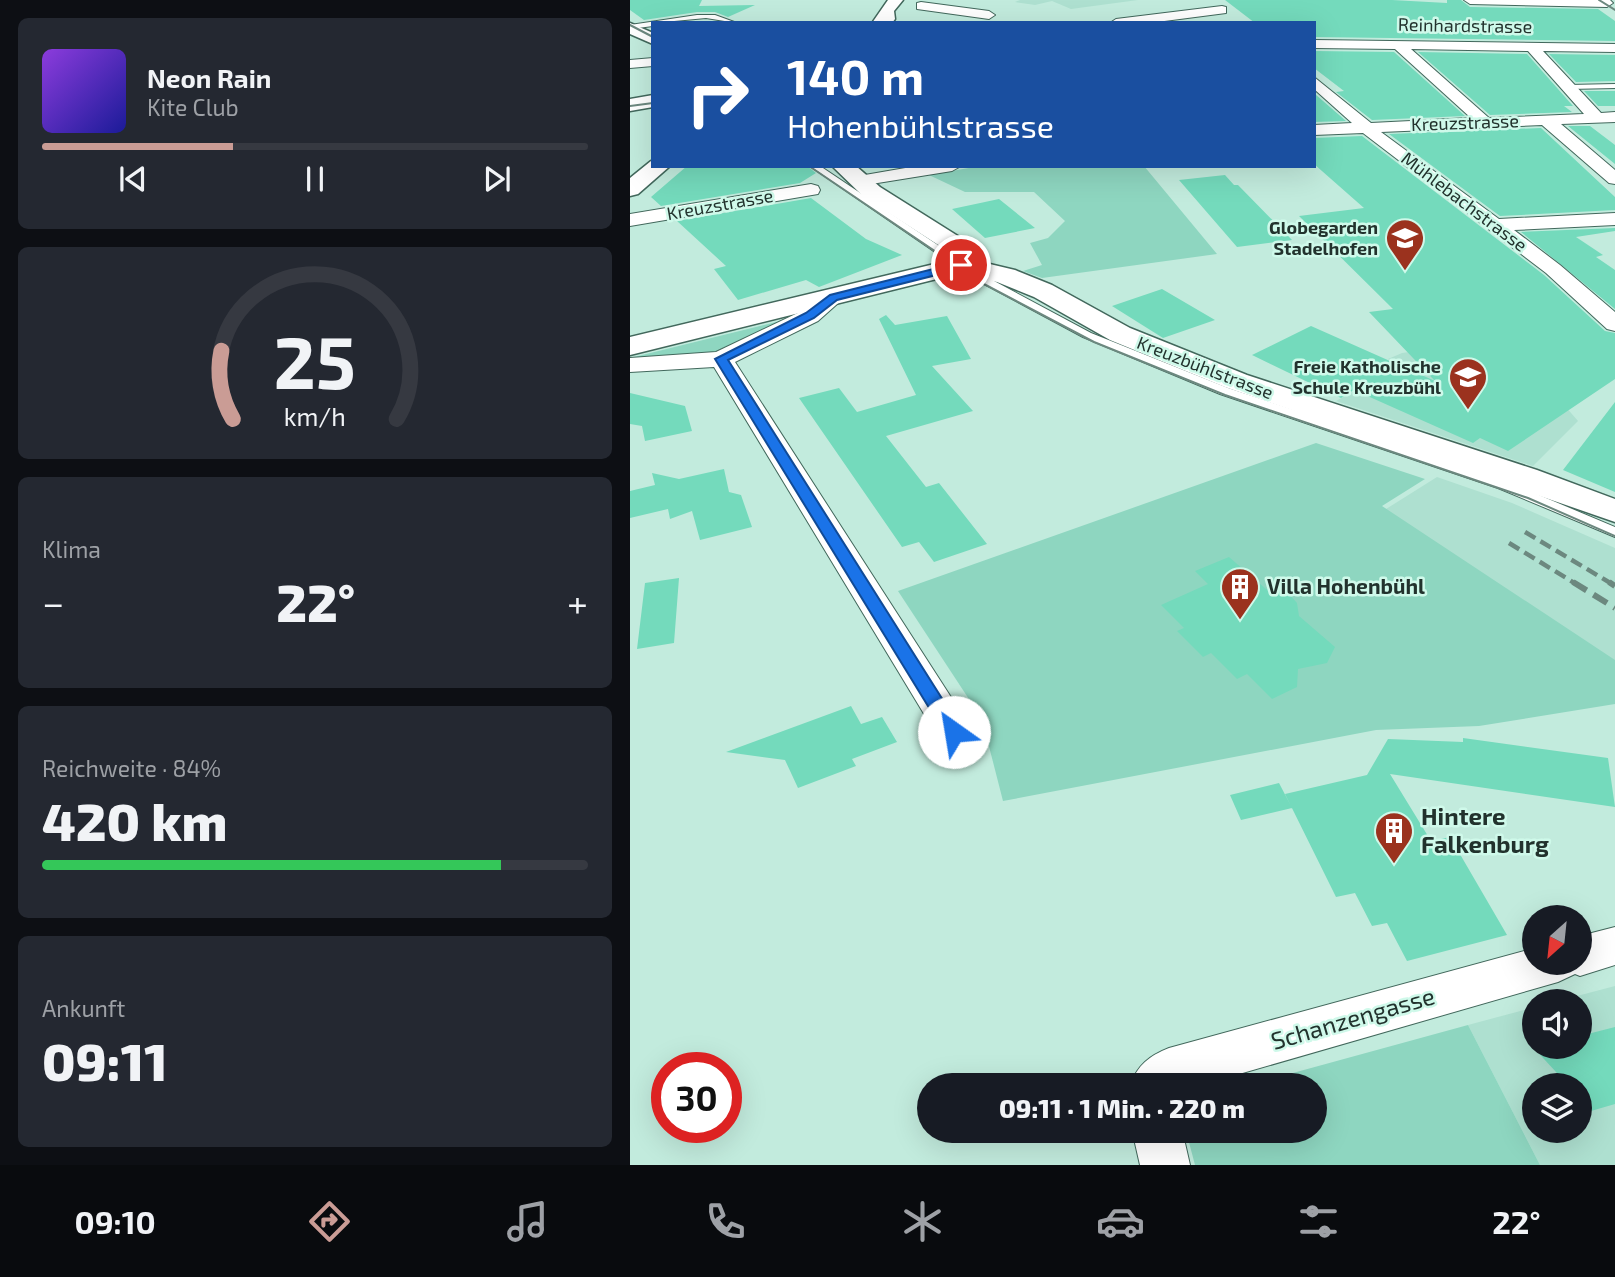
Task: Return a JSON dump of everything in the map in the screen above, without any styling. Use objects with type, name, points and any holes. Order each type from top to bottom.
[{"type":"main road","points":[[883,18],[908,7]]},
{"type":"main road","points":[[630,28],[651,38]]},
{"type":"main road","points":[[630,108],[651,104]]},
{"type":"main road","points":[[630,190],[657,168]]},
{"type":"main road","points":[[630,346],[961,265],[958,250],[953,243],[847,178]]},
{"type":"main road","name":"Kreuzbühlstrasse","points":[[961,265],[1006,276],[1043,291],[1120,334],[1236,382],[1525,477],[1615,511]]},
{"type":"street","points":[[908,7],[936,0]]},
{"type":"street","points":[[1139,21],[1226,14],[1209,0]]},
{"type":"street","points":[[1470,0],[1608,4]]},
{"type":"street","points":[[1494,1],[1505,15]]},
{"type":"street","points":[[908,7],[989,15]]},
{"type":"street","points":[[1355,26],[1364,44]]},
{"type":"street","points":[[1512,30],[1597,118]]},
{"type":"street","name":"Reinhardstrasse","points":[[1316,44],[1615,48]]},
{"type":"street","points":[[1398,44],[1486,122]]},
{"type":"street","points":[[630,64],[651,62]]},
{"type":"street","name":"Mühlebachstrasse","points":[[1316,82],[1368,127],[1611,315]]},
{"type":"street","name":"Kreuzstrasse","points":[[1316,130],[1615,117]]},
{"type":"street","points":[[1546,120],[1615,179]]},
{"type":"street","points":[[847,178],[934,168]]},
{"type":"street","name":"Kreuzstrasse","points":[[630,220],[811,190]]},
{"type":"street","points":[[1495,226],[1615,219]]},
{"type":"street","points":[[630,365],[721,359],[810,316],[834,297]]},
{"type":"street","points":[[721,359],[954,732]]},
{"type":"street","points":[[1592,953],[1615,946]]},
{"type":"street","name":"Schanzengasse","points":[[1167,1073],[1522,972]]},
{"type":"street","points":[[1160,1143],[1165,1165]]},
{"type":"lane","points":[[667,21],[702,15],[719,16],[730,21]]},
{"type":"lane","points":[[630,28],[651,24]]},
{"type":"lane","points":[[1569,87],[1615,86]]},
{"type":"lane","points":[[820,168],[847,178]]},
{"type":"lane","points":[[961,265],[1044,313],[1156,365],[1278,410],[1495,482],[1615,532]]},
{"type":"shaded area","points":[[1020,0],[1138,0],[1071,9],[1052,1],[1035,5],[1015,2]]},
{"type":"shaded area","points":[[969,168],[1146,168],[1217,254],[1042,278],[1023,271],[1042,265],[1030,243],[1048,238],[1065,221],[1034,192],[965,192],[929,175]]},
{"type":"shaded area","points":[[784,320],[712,353],[630,358]]},
{"type":"shaded area","name":"Freie Katholische Schule Kreuzbühl","points":[[1493,340],[1531,367],[1578,421],[1533,466],[1336,401],[1399,366],[1388,359],[1402,353]]},
{"type":"shaded area","name":"Villa Hohenbühl","points":[[1316,443],[1425,479],[1382,506],[1615,660],[1615,704],[1479,726],[1376,730],[1003,801],[982,719],[898,591]]},
{"type":"shaded area","points":[[1437,477],[1512,503],[1615,548],[1615,689],[1359,526]]},
{"type":"shaded area","points":[[1615,986],[1615,1165],[1540,1165],[1529,1143],[1592,1143],[1592,1073],[1522,1073],[1522,1130],[1468,1025],[1522,1010],[1522,1059],[1592,1059],[1592,992]]},
{"type":"shaded area","points":[[1468,1025],[1522,1130],[1522,1143],[1529,1143],[1540,1165],[1195,1165],[1189,1143],[1327,1143],[1327,1073],[1293,1073]]},
{"type":"building","points":[[630,0],[702,0],[699,6],[755,5],[728,17],[715,12],[697,12],[644,20],[630,10]]},
{"type":"building","points":[[1225,0],[1392,0],[1447,3],[1447,0],[1461,0],[1470,7],[1598,9],[1615,21],[1615,41],[1316,37],[1316,21],[1252,21]]},
{"type":"building","points":[[1316,51],[1394,52],[1465,116],[1372,120],[1336,92],[1344,91],[1316,70]]},
{"type":"building","points":[[1418,52],[1527,54],[1573,106],[1564,106],[1572,112],[1490,115]]},
{"type":"building","points":[[1549,54],[1615,55],[1615,81],[1576,82]]},
{"type":"building","points":[[1584,91],[1615,91],[1615,106],[1598,106]]},
{"type":"building","points":[[1316,95],[1346,121],[1316,122]]},
{"type":"building","points":[[1568,126],[1590,126],[1615,145],[1615,164]]},
{"type":"building","points":[[1541,128],[1615,197],[1615,210],[1500,216],[1389,134]]},
{"type":"building","points":[[1362,136],[1544,275],[1605,331],[1615,333],[1615,379],[1508,451],[1480,438],[1473,443],[1354,390],[1341,398],[1252,355],[1311,326],[1435,381],[1369,312],[1393,309],[1299,216],[1364,208],[1316,166],[1316,138]]},
{"type":"building","points":[[685,168],[810,168],[816,173],[800,183],[661,206],[651,197]]},
{"type":"building","points":[[1225,175],[1292,240],[1237,247],[1179,180]]},
{"type":"building","points":[[811,198],[866,239],[902,255],[819,287],[806,280],[738,300],[714,269],[726,266],[677,221]]},
{"type":"building","points":[[999,199],[1035,228],[985,238],[952,209]]},
{"type":"building","points":[[1615,228],[1615,231],[1576,237],[1603,255],[1596,257],[1615,270],[1615,309],[1521,232]]},
{"type":"building","points":[[1162,289],[1215,320],[1163,338],[1112,306]]},
{"type":"building","points":[[886,315],[895,325],[947,316],[971,359],[932,366],[973,411],[886,436],[926,487],[939,483],[987,544],[934,562],[919,542],[902,547],[799,398],[839,388],[857,412],[916,395],[879,319]]},
{"type":"building","points":[[630,393],[685,406],[692,431],[645,441],[642,426],[630,424]]},
{"type":"building","points":[[1615,402],[1615,492],[1563,470]]},
{"type":"building","points":[[724,469],[729,492],[741,495],[752,527],[700,540],[692,511],[670,519],[668,509],[630,518],[630,491],[655,485],[652,473],[679,479]]},
{"type":"building","name":"Villa Hohenbühl","points":[[1229,557],[1266,589],[1289,594],[1297,603],[1299,616],[1335,647],[1327,663],[1298,669],[1297,687],[1272,699],[1247,674],[1237,679],[1211,653],[1203,657],[1177,631],[1184,628],[1161,605],[1208,584],[1195,571]]},
{"type":"building","points":[[679,578],[674,643],[637,649],[645,583]]},
{"type":"building","points":[[851,706],[861,724],[882,717],[897,742],[852,759],[856,766],[798,788],[785,760],[726,752]]},
{"type":"building","name":"Hintere Falkenburg","points":[[1463,738],[1608,758],[1615,807],[1390,774],[1431,841],[1450,837],[1507,935],[1407,961],[1387,923],[1372,926],[1355,893],[1336,897],[1285,794],[1367,775],[1388,739],[1463,742]]},
{"type":"building","points":[[1279,783],[1292,808],[1241,820],[1230,795]]},
{"type":"building","points":[[1615,1027],[1615,1104],[1592,1111],[1592,1073],[1557,1073],[1544,1059],[1592,1059],[1592,1033]]},
{"type":"tram line","points":[[1599,0],[1615,10]]},
{"type":"tram line","points":[[630,25],[651,36]]},
{"type":"tram line","points":[[630,106],[651,103]]},
{"type":"tram line","points":[[812,168],[982,283],[1094,342],[1225,395],[1528,498],[1615,536]]},
{"type":"railway","points":[[1525,532],[1612,584]]},
{"type":"railway","points":[[1509,543],[1576,584]]},
{"type":"railway","points":[[1573,582],[1615,608]]},
{"type":"place","name":"Globegarden Stadelhofen","points":[[1405,272]]},
{"type":"place","name":"Freie Katholische Schule Kreuzbühl","points":[[1468,411]]},
{"type":"place","name":"Villa Hohenbühl","points":[[1240,621]]},
{"type":"place","name":"Hintere Falkenburg","points":[[1394,865]]},
{"type":"route","points":[[954,732],[721,359],[810,316],[834,297],[961,265]]}]
